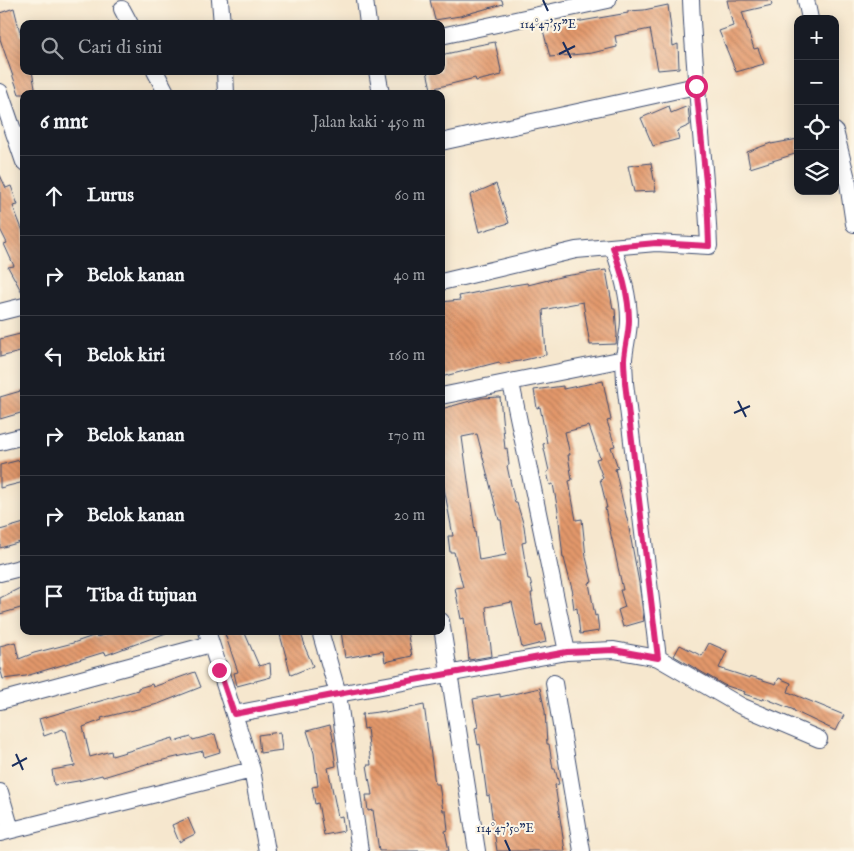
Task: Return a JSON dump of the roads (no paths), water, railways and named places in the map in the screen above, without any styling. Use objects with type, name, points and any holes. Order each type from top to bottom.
[{"type":"street","points":[[220,0],[222,20]]},
{"type":"street","points":[[365,0],[368,20]]},
{"type":"street","points":[[445,35],[608,0]]},
{"type":"street","points":[[445,281],[576,250],[656,243],[709,246],[707,192],[696,86],[691,0]]},
{"type":"street","points":[[806,0],[809,15]]},
{"type":"street","points":[[122,9],[128,20]]},
{"type":"street","points":[[157,75],[165,90]]},
{"type":"street","points":[[224,75],[226,90]]},
{"type":"street","points":[[378,75],[380,90]]},
{"type":"street","points":[[445,141],[696,86]]},
{"type":"street","points":[[0,92],[20,150]]},
{"type":"street","points":[[839,147],[848,183],[854,224]]},
{"type":"street","points":[[613,247],[622,274],[628,303],[628,340],[624,359],[629,422],[658,658]]},
{"type":"street","points":[[0,312],[20,307]]},
{"type":"street","points":[[445,395],[624,359]]},
{"type":"street","points":[[511,383],[567,652]]},
{"type":"street","points":[[0,442],[20,437]]},
{"type":"street","points":[[0,573],[20,568]]},
{"type":"street","points":[[321,635],[338,694],[360,851]]},
{"type":"street","points":[[443,635],[477,851]]},
{"type":"street","points":[[0,701],[209,638],[252,770],[268,851]]},
{"type":"street","points":[[234,714],[567,652],[614,650],[658,658],[741,706],[819,739]]},
{"type":"street","points":[[554,683],[582,851]]},
{"type":"street","points":[[0,792],[6,832],[252,770]]}]
